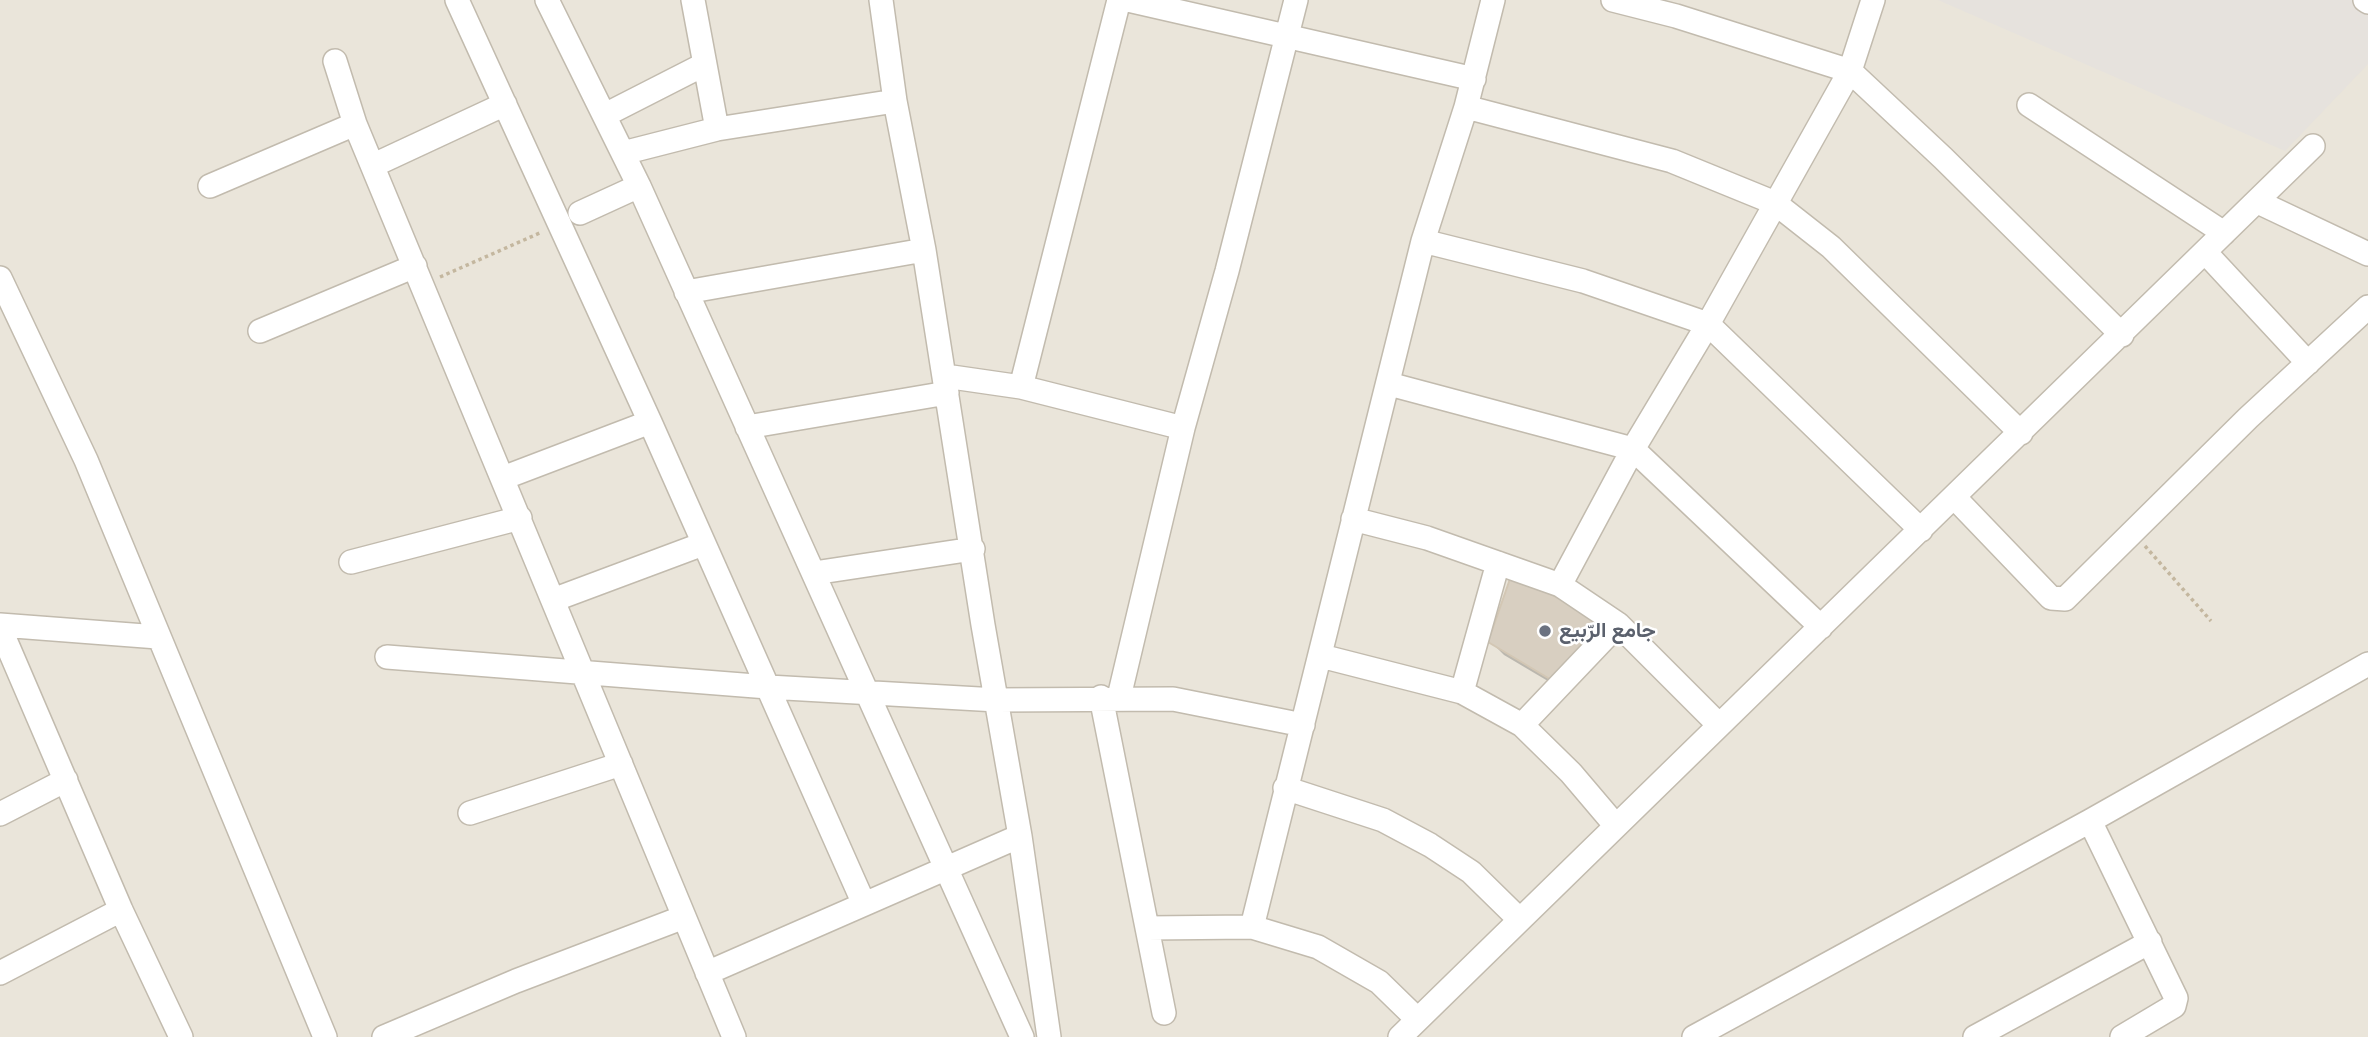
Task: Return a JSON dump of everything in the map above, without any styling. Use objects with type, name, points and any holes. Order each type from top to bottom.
[{"type":"street","points":[[457,0],[650,422],[864,904]]},
{"type":"street","points":[[547,0],[639,186],[1022,1037]]},
{"type":"street","points":[[693,0],[717,129]]},
{"type":"street","points":[[881,0],[895,101],[924,250],[1020,836],[1049,1037]]},
{"type":"street","points":[[1021,387],[1119,0]]},
{"type":"street","points":[[1128,0],[1474,79]]},
{"type":"street","points":[[1164,1013],[1147,928],[1110,697],[1227,271],[1296,0]]},
{"type":"street","points":[[1252,927],[1423,241],[1466,107],[1493,0]]},
{"type":"street","points":[[1613,0],[1676,16],[1850,71],[1943,158],[2122,335]]},
{"type":"street","points":[[1560,585],[1633,449],[1708,324],[1850,71],[1872,0]]},
{"type":"street","points":[[335,61],[355,124],[734,1037]]},
{"type":"street","points":[[605,115],[703,65]]},
{"type":"street","points":[[623,153],[717,129],[895,101]]},
{"type":"street","points":[[374,165],[505,104]]},
{"type":"street","points":[[2029,105],[2224,233]]},
{"type":"street","points":[[1466,107],[1672,162],[1775,203],[1831,247],[2021,433]]},
{"type":"street","points":[[210,186],[355,124]]},
{"type":"street","points":[[1400,1037],[2314,146]]},
{"type":"street","points":[[580,213],[639,186]]},
{"type":"street","points":[[2258,202],[2368,254]]},
{"type":"street","points":[[1423,241],[1583,281],[1708,324],[1921,530]]},
{"type":"street","points":[[686,292],[924,250]]},
{"type":"street","points":[[2205,252],[2308,363]]},
{"type":"street","points":[[260,331],[419,275]]},
{"type":"street","points":[[0,278],[86,460],[325,1037]]},
{"type":"street","points":[[1955,498],[2050,598],[2057,600],[2071,595],[2132,532],[2368,307]]},
{"type":"street","points":[[747,426],[946,384],[1021,387],[1183,428]]},
{"type":"street","points":[[1389,384],[1633,449],[1821,627]]},
{"type":"street","points":[[503,478],[650,422]]},
{"type":"street","points":[[351,562],[520,517]]},
{"type":"street","points":[[1353,519],[1427,538],[1560,585],[1618,624],[1719,725]]},
{"type":"street","points":[[553,600],[703,544]]},
{"type":"street","points":[[814,573],[973,548]]},
{"type":"street","points":[[1462,692],[1498,563]]},
{"type":"street","points":[[1522,725],[1618,624]]},
{"type":"street","points":[[158,637],[0,626],[6,655],[66,780],[178,1036]]},
{"type":"street","points":[[1321,656],[1462,692],[1522,725],[1571,773],[1616,827]]},
{"type":"street","points":[[387,657],[768,687],[997,700],[1110,697],[1210,704],[1303,725]]},
{"type":"street","points":[[1694,1037],[2090,821],[2368,664]]},
{"type":"street","points":[[470,813],[621,764]]},
{"type":"street","points":[[0,814],[66,780]]},
{"type":"street","points":[[1285,788],[1383,820],[1430,845],[1471,872],[1520,920]]},
{"type":"street","points":[[2090,821],[2150,942],[2176,1002],[2174,1006],[2124,1036]]},
{"type":"street","points":[[707,973],[1020,836]]},
{"type":"street","points":[[0,973],[121,910]]},
{"type":"street","points":[[384,1037],[516,981],[684,916]]},
{"type":"street","points":[[1147,928],[1252,927],[1318,947],[1345,960],[1379,982],[1417,1019]]},
{"type":"street","points":[[1975,1037],[2150,942]]},
{"type":"path","points":[[419,275],[559,223]]},
{"type":"path","points":[[2132,532],[2211,621]]},
{"type":"shaded area","points":[[0,0],[2368,0],[2368,1037],[0,1037]]},
{"type":"shaded area","points":[[1938,0],[2368,0],[2368,64],[2285,151]]},
{"type":"building","name":"جامع الرّبيع","points":[[1511,576],[1607,620],[1553,681],[1488,642]]},
{"type":"place","name":"جامع الرّبيع","points":[[1545,631]]}]
